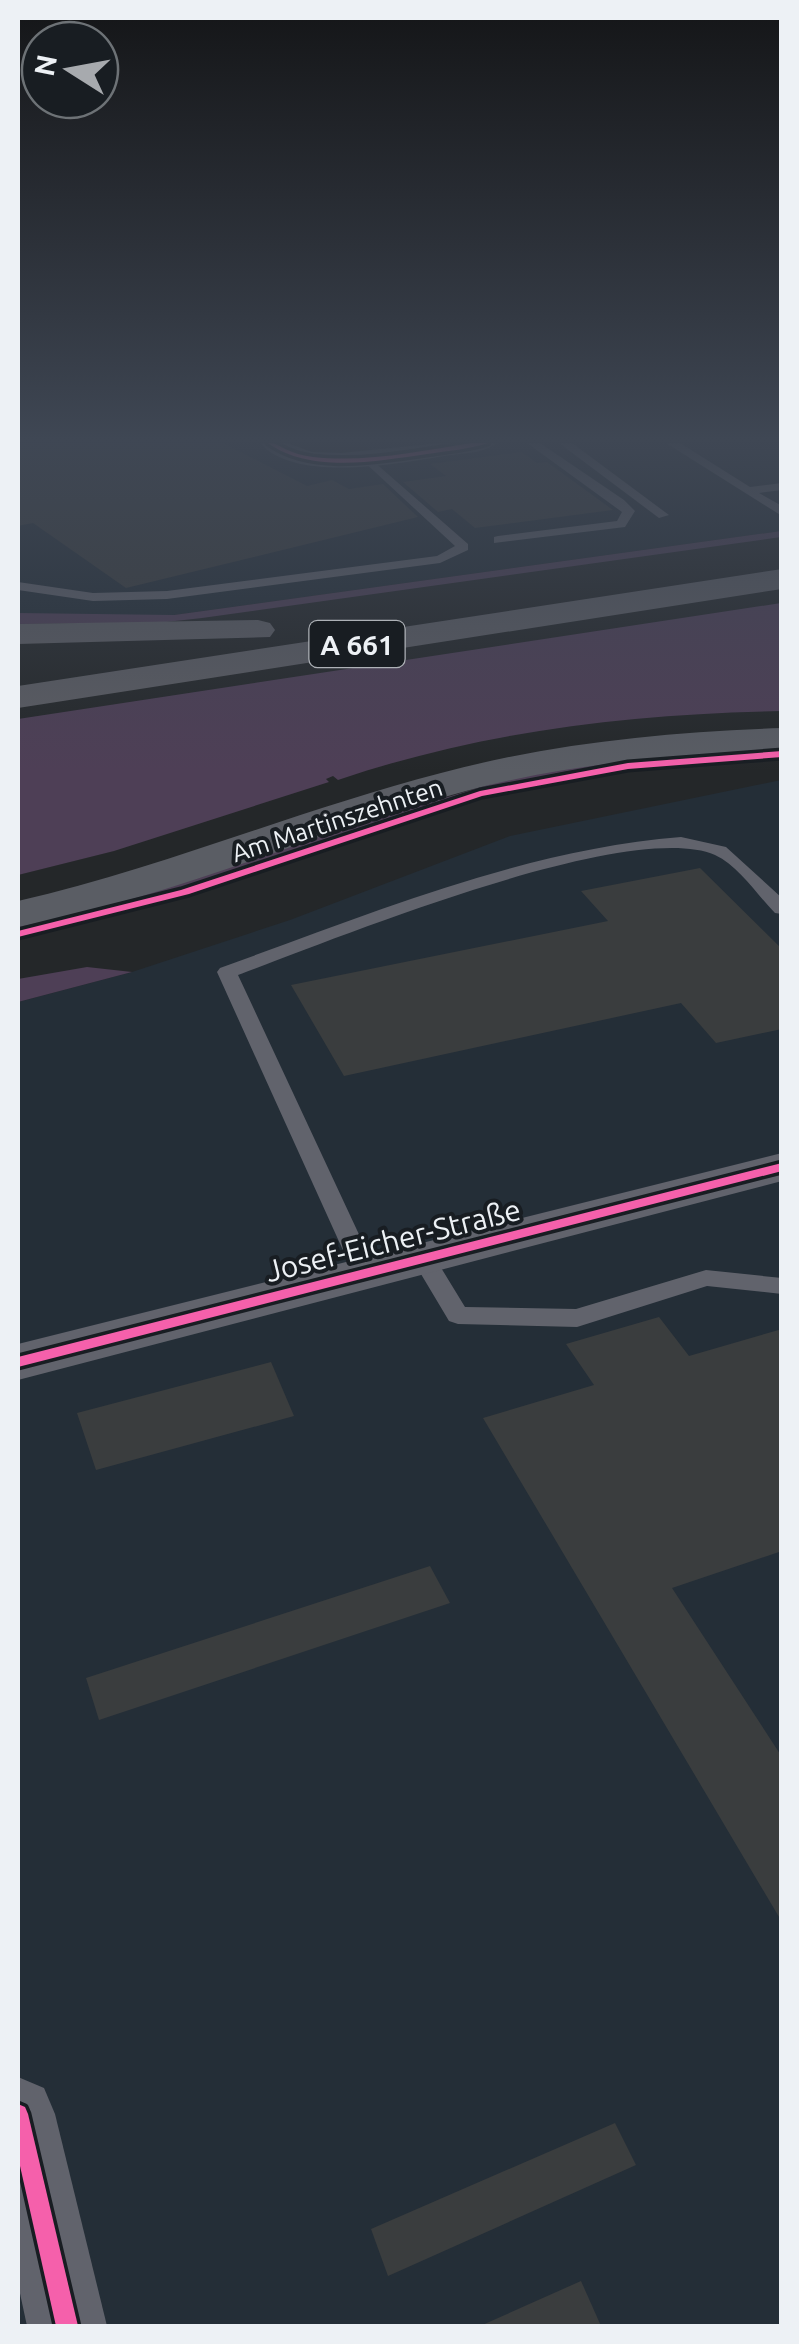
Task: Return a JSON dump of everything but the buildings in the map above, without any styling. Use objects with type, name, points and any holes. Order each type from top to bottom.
[{"type":"highway","name":"A 661","points":[[18,668],[782,557]]},
{"type":"highway","name":"A 661","points":[[18,697],[782,578]]},
{"type":"highway","name":"A 661","points":[[697,591],[782,589]]},
{"type":"highway","name":"A 661","points":[[18,634],[281,629]]},
{"type":"main road","name":"Am Martinszehnten","points":[[18,887],[128,860],[342,790],[462,756],[615,730],[782,720]]},
{"type":"main road","name":"Am Martinszehnten","points":[[18,914],[126,888],[374,805],[489,773],[632,748],[782,740]]},
{"type":"street","name":"Josef-Eicher-Straße","points":[[18,1362],[424,1258],[772,1182]]},
{"type":"street","points":[[18,2114],[67,2326]]},
{"type":"lane","points":[[18,586],[93,598],[167,596],[440,559],[453,552]]},
{"type":"lane","points":[[366,1273],[227,972],[550,860],[652,842],[690,842],[720,850],[782,909]]},
{"type":"lane","points":[[424,1258],[458,1315],[576,1318],[706,1278],[782,1286]]},
{"type":"shaded area","points":[[18,552],[626,552],[174,615],[18,613]]},
{"type":"shaded area","points":[[626,552],[671,552],[157,623],[18,624],[18,613],[174,615]]},
{"type":"shaded area","points":[[781,603],[781,711],[612,721],[502,737],[338,780],[333,776],[326,779],[329,782],[114,851],[18,875],[18,719]]},
{"type":"shaded area","points":[[683,756],[564,772],[464,793],[159,895],[18,930],[18,926],[501,781],[599,761]]},
{"type":"shaded area","points":[[781,780],[781,2326],[18,2326],[18,1002],[132,972],[290,920],[510,836]]},
{"type":"shaded area","points":[[87,967],[132,972],[18,1002],[18,979]]},
{"type":"cycle path","points":[[18,934],[185,892],[480,794],[628,766],[782,754]]},
{"type":"cycle path","points":[[18,1362],[782,1167]]},
{"type":"cycle path","points":[[18,2114],[67,2326]]}]
